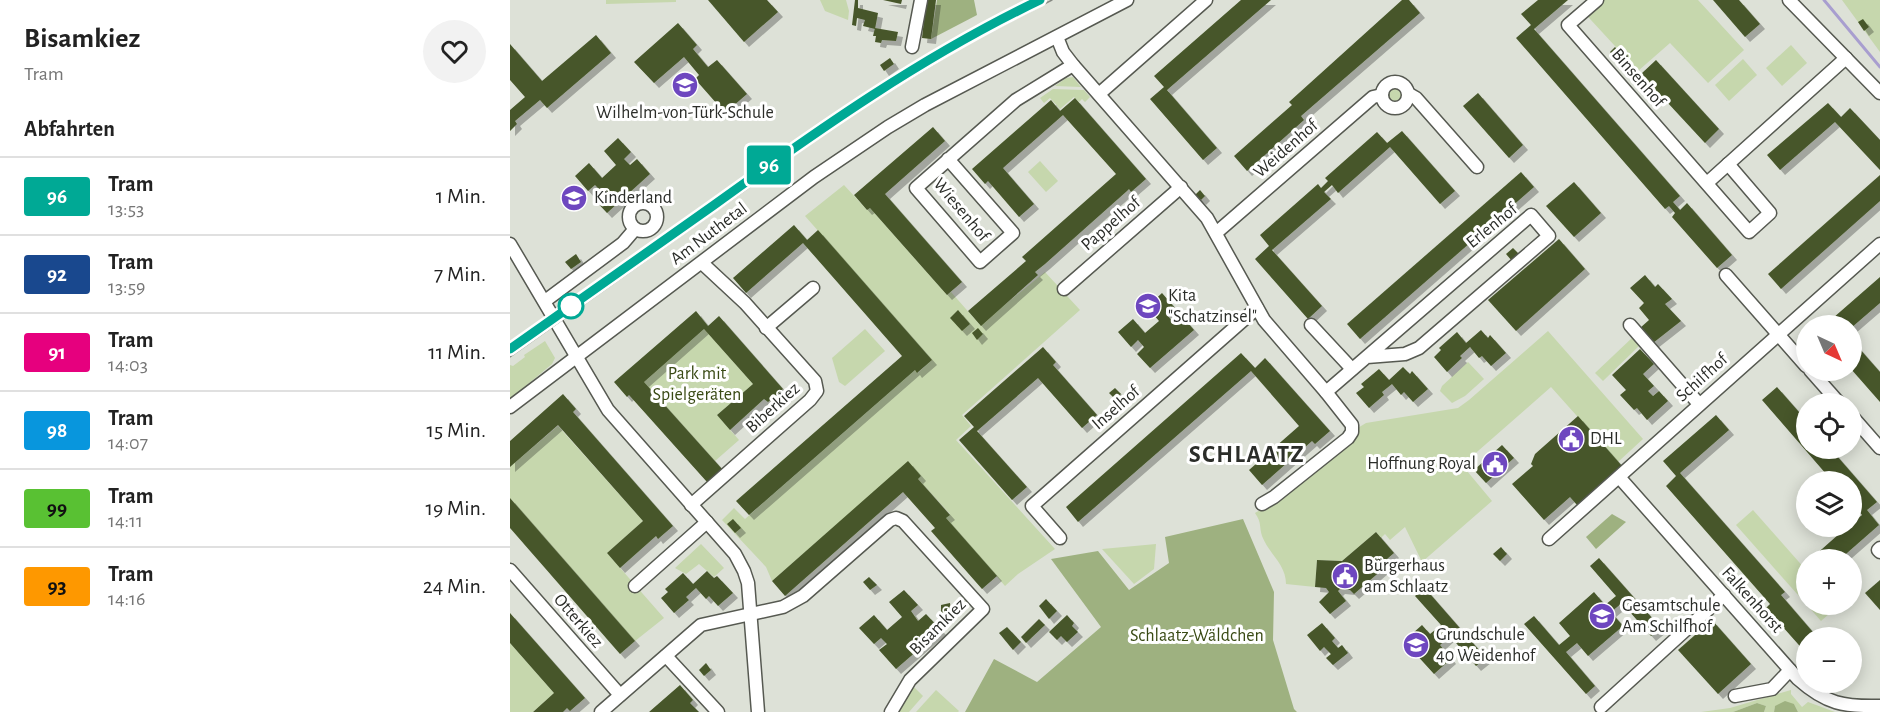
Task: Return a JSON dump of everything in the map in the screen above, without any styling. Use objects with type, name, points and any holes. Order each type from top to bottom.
[{"type":"street","points":[[912,46],[921,0]]},
{"type":"street","name":"Am Nuthetal","points":[[510,407],[814,177],[888,127],[1127,0]]},
{"type":"street","points":[[1099,94],[1206,0]]},
{"type":"street","name":"Binsenhof","points":[[1597,0],[1568,25],[1749,232],[1770,213],[1728,164]]},
{"type":"street","points":[[1789,0],[1880,93]]},
{"type":"street","points":[[1056,37],[1072,65],[1207,218],[1264,320],[1349,420],[1352,432],[1348,438],[1262,504]]},
{"type":"street","points":[[1707,183],[1846,58]]},
{"type":"street","name":"Wiesenhof","points":[[948,159],[1013,233],[980,262],[916,188],[948,159],[1016,100],[1072,65]]},
{"type":"street","name":"Weidenhof","points":[[1216,233],[1374,97],[1382,95],[1386,85],[1397,81],[1404,84],[1409,94],[1416,98],[1478,167]]},
{"type":"street","name":"Pappelhof","points":[[1064,289],[1181,187]]},
{"type":"street","name":"Erlenhof","points":[[1326,392],[1531,215],[1549,236],[1419,348],[1405,354],[1367,357]]},
{"type":"street","points":[[545,301],[623,243],[635,229]]},
{"type":"street","points":[[510,244],[608,410],[735,555],[744,571],[748,583],[758,712]]},
{"type":"street","name":"Schilfhof","points":[[1549,539],[1880,244]]},
{"type":"street","name":"Biberkiez","points":[[692,505],[815,396],[817,391],[814,381],[746,303],[702,263]]},
{"type":"street","points":[[1726,275],[1796,355]]},
{"type":"street","points":[[766,328],[813,288]]},
{"type":"street","name":"Inselhof","points":[[1060,538],[1032,507],[1257,308]]},
{"type":"street","points":[[1311,325],[1352,369]]},
{"type":"street","points":[[1630,325],[1699,404]]},
{"type":"street","points":[[1820,381],[1830,393]]},
{"type":"street","points":[[1862,428],[1880,448]]},
{"type":"street","name":"Falkenhorst","points":[[1619,477],[1790,670],[1815,694],[1834,703],[1852,707],[1880,706]]},
{"type":"street","name":"Bisamkiez","points":[[750,614],[783,607],[803,596],[890,520],[896,518],[903,521],[983,609],[910,680],[891,712]]},
{"type":"street","points":[[635,586],[707,522]]},
{"type":"street","name":"Otterkiez","points":[[510,570],[620,695]]},
{"type":"street","points":[[1600,707],[1724,595]]},
{"type":"street","points":[[601,712],[700,625],[750,614]]},
{"type":"street","points":[[666,656],[718,712]]},
{"type":"street","points":[[1735,696],[1772,689],[1790,670]]},
{"type":"green space","points":[[606,0],[676,0],[676,2],[606,4]]},
{"type":"green space","points":[[820,0],[846,0],[849,11],[848,20],[825,11]]},
{"type":"green space","points":[[937,0],[974,0],[977,15],[931,39]]},
{"type":"green space","points":[[1586,0],[1698,0],[1744,50],[1708,83],[1670,43],[1638,71],[1579,7]]},
{"type":"green space","points":[[1842,0],[1880,0],[1880,52]]},
{"type":"green space","points":[[1791,45],[1807,63],[1782,86],[1766,68]]},
{"type":"green space","points":[[1743,59],[1757,75],[1729,101],[1715,85]]},
{"type":"green space","points":[[1073,77],[1081,87],[1055,86],[1066,78]]},
{"type":"green space","points":[[1392,86],[1400,86],[1405,91],[1403,102],[1392,104],[1387,99],[1387,91]]},
{"type":"green space","points":[[1053,89],[1084,90],[1090,97],[1085,102],[1082,99],[1079,102],[1074,97],[1060,109],[1050,98],[1044,103],[1040,98]]},
{"type":"green space","points":[[1040,161],[1058,181],[1046,192],[1028,172]]},
{"type":"green space","points":[[844,185],[867,210],[870,208],[947,295],[951,292],[980,325],[1045,272],[1080,310],[962,415],[971,426],[956,440],[1055,549],[1018,574],[1005,586],[946,518],[950,514],[918,479],[921,476],[908,462],[772,581],[766,567],[722,520],[734,508],[745,519],[915,370],[918,373],[932,360],[805,216]]},
{"type":"green space","name":"Park mit Spielgeräten","points":[[704,329],[753,384],[717,415],[739,440],[715,461],[644,382]]},
{"type":"green space","points":[[865,329],[885,351],[845,386],[839,382],[832,358]]},
{"type":"green space","points":[[1548,331],[1643,439],[1618,462],[1551,387],[1462,465],[1492,501],[1422,562],[1405,527],[1390,540],[1385,534],[1381,538],[1376,532],[1342,561],[1317,560],[1315,587],[1286,584],[1280,565],[1262,536],[1255,513],[1276,500],[1356,429],[1366,423],[1458,408]]},
{"type":"green space","points":[[1633,337],[1640,345],[1603,381],[1595,373]]},
{"type":"green space","points":[[545,341],[555,358],[552,364],[510,399],[510,365],[513,366],[525,357],[524,355]]},
{"type":"green space","points":[[1468,362],[1484,379],[1465,396],[1452,403],[1440,391],[1442,386]]},
{"type":"green space","points":[[558,426],[643,521],[607,553],[664,618],[635,641],[510,498],[510,467]]},
{"type":"green space","points":[[1753,510],[1796,559],[1796,593],[1736,525]]},
{"type":"green space","points":[[1612,514],[1626,522],[1596,549],[1586,537]]},
{"type":"green space","name":"Schlaatz-Wäldchen","points":[[1243,519],[1274,592],[1273,640],[1294,709],[1297,712],[965,712],[994,659],[1037,682],[1101,627],[1051,559],[1098,551],[1129,590],[1169,563],[1165,537]]},
{"type":"green space","points":[[701,544],[724,568],[714,577],[699,564],[686,574],[675,568]]},
{"type":"green space","points":[[1156,544],[1154,569],[1134,584],[1102,549]]},
{"type":"green space","points":[[1816,615],[1828,615],[1821,621]]},
{"type":"green space","points":[[510,643],[554,693],[533,712],[510,712]]},
{"type":"green space","points":[[912,685],[923,696],[909,712],[895,712]]},
{"type":"green space","points":[[936,690],[959,711],[916,712]]},
{"type":"green space","points":[[1791,690],[1791,694],[1802,707],[1808,702],[1835,712],[1798,712],[1794,704],[1775,706],[1774,712],[1764,712],[1766,706],[1757,703],[1733,712],[1701,712],[1730,708]]},
{"type":"green space","points":[[1785,701],[1794,704],[1798,712],[1774,712],[1775,706]]},
{"type":"green space","points":[[1757,703],[1766,706],[1764,712],[1733,712]]},
{"type":"building","points":[[708,0],[767,0],[778,12],[744,42]]},
{"type":"building","points":[[855,0],[858,0],[858,8],[878,13],[875,29],[863,26],[865,20],[857,18],[856,26],[852,25]]},
{"type":"building","points":[[883,0],[902,0],[901,4]]},
{"type":"building","points":[[926,0],[936,0],[931,39],[922,38]]},
{"type":"building","points":[[1241,0],[1271,0],[1167,90],[1217,148],[1203,160],[1150,99],[1164,87],[1154,76]]},
{"type":"building","points":[[1402,0],[1409,0],[1420,13],[1301,116],[1304,120],[1247,171],[1234,156],[1292,105],[1289,102]]},
{"type":"building","points":[[1538,0],[1568,0],[1534,29],[1680,196],[1673,202],[1680,210],[1687,203],[1732,255],[1717,268],[1672,217],[1675,213],[1669,206],[1665,209],[1516,38],[1531,25],[1521,14]]},
{"type":"building","points":[[1713,0],[1739,0],[1760,24],[1745,37]]},
{"type":"building","points":[[1863,19],[1869,27],[1864,31],[1858,22]]},
{"type":"building","points":[[678,23],[697,45],[693,49],[708,67],[717,60],[747,94],[725,113],[695,79],[699,75],[684,57],[654,83],[634,62]]},
{"type":"building","points":[[875,28],[898,32],[896,41],[875,42],[876,36],[873,36]]},
{"type":"building","points":[[596,35],[611,53],[547,108],[540,100],[515,121],[517,124],[510,131],[510,110],[525,97],[510,80],[510,44],[542,81]]},
{"type":"building","points":[[1615,47],[1633,67],[1628,72],[1610,52]]},
{"type":"building","points":[[890,58],[894,64],[884,71],[880,65]]},
{"type":"building","points":[[1656,60],[1719,129],[1705,143],[1641,74]]},
{"type":"building","points":[[1478,93],[1523,145],[1509,158],[1463,106]]},
{"type":"building","points":[[1075,98],[1146,179],[1131,192],[1129,189],[1035,272],[1038,275],[981,326],[968,311],[1026,261],[1022,257],[1116,174],[1063,115],[1003,168],[1034,204],[1019,217],[988,181],[985,184],[972,169],[1051,100],[1060,111]]},
{"type":"building","points":[[1828,103],[1841,117],[1850,108],[1880,140],[1880,170],[1835,122],[1780,170],[1767,155]]},
{"type":"building","points":[[933,127],[945,141],[885,194],[962,282],[947,295],[870,208],[867,210],[854,195]]},
{"type":"building","points":[[1402,131],[1455,191],[1440,204],[1390,147],[1338,193],[1332,185],[1324,192],[1331,199],[1272,250],[1322,306],[1308,319],[1255,259],[1269,246],[1260,235],[1318,184],[1321,188],[1328,181],[1325,178],[1377,132],[1387,143]]},
{"type":"building","points":[[618,138],[631,152],[624,159],[630,165],[637,159],[650,174],[607,213],[593,198],[601,191],[595,185],[588,191],[575,176],[589,163],[602,178],[616,165],[604,151]]},
{"type":"building","points":[[1521,172],[1534,187],[1360,339],[1347,324]]},
{"type":"building","points":[[1880,175],[1880,201],[1781,289],[1768,274]]},
{"type":"building","points":[[1574,182],[1601,213],[1574,237],[1546,206]]},
{"type":"building","points":[[1200,190],[1205,196],[1201,200],[1195,195]]},
{"type":"building","points":[[794,225],[807,240],[818,230],[932,360],[917,373],[915,370],[749,515],[736,501],[902,356],[803,243],[746,293],[733,278]]},
{"type":"building","points":[[1559,239],[1585,269],[1516,331],[1488,300]]},
{"type":"building","points":[[1513,248],[1519,254],[1512,261],[1506,254]]},
{"type":"building","points":[[576,254],[581,262],[571,269],[565,262]]},
{"type":"building","points":[[1645,275],[1655,287],[1658,284],[1672,299],[1665,304],[1681,321],[1653,343],[1640,328],[1649,320],[1639,308],[1644,303],[1630,288]]},
{"type":"building","points":[[1880,277],[1880,303],[1862,319],[1862,315],[1836,315]]},
{"type":"building","points":[[1162,293],[1175,308],[1167,315],[1173,322],[1181,315],[1194,330],[1150,368],[1137,354],[1144,347],[1138,340],[1131,347],[1118,332],[1133,319],[1145,333],[1159,321],[1147,307]]},
{"type":"building","points":[[958,310],[970,324],[962,331],[950,318]]},
{"type":"building","points":[[696,311],[708,326],[719,316],[783,389],[768,402],[764,399],[730,430],[717,415],[753,384],[704,329],[644,382],[722,469],[707,482],[629,395],[627,397],[614,382]]},
{"type":"building","points":[[978,328],[983,334],[977,340],[972,333]]},
{"type":"building","points":[[1481,330],[1488,338],[1490,335],[1506,353],[1491,366],[1482,356],[1479,358],[1470,347],[1447,372],[1434,357],[1441,350],[1439,348],[1457,332],[1466,343]]},
{"type":"building","points":[[1043,347],[1056,362],[1053,365],[1097,415],[1082,428],[1038,378],[977,431],[1027,487],[1012,500],[959,440],[974,427],[964,416]]},
{"type":"building","points":[[1640,349],[1654,364],[1643,374],[1654,386],[1648,391],[1653,396],[1659,391],[1668,401],[1647,420],[1637,408],[1634,410],[1620,395],[1626,390],[1612,375]]},
{"type":"building","points":[[1862,352],[1880,372],[1880,402],[1862,381]]},
{"type":"building","points":[[1241,353],[1255,368],[1265,358],[1330,431],[1315,444],[1312,441],[1262,485],[1249,470],[1299,426],[1251,371],[1078,522],[1066,507]]},
{"type":"building","points":[[1403,367],[1410,374],[1412,371],[1428,389],[1413,402],[1404,392],[1401,395],[1392,384],[1382,392],[1384,395],[1369,408],[1356,393],[1364,387],[1361,384],[1379,369],[1389,380]]},
{"type":"building","points":[[1777,387],[1796,409],[1796,439],[1762,400]]},
{"type":"building","points":[[1115,388],[1121,394],[1115,399],[1109,393]]},
{"type":"building","points":[[563,394],[576,409],[573,412],[673,526],[658,539],[656,536],[620,568],[607,553],[643,521],[558,425],[510,467],[510,441]]},
{"type":"building","points":[[1716,415],[1729,430],[1680,473],[1785,592],[1781,595],[1809,627],[1796,627],[1796,642],[1766,608],[1770,604],[1666,486],[1676,476],[1663,461]]},
{"type":"building","points":[[1578,416],[1622,466],[1577,505],[1570,497],[1544,520],[1512,484],[1533,466],[1531,464],[1535,454]]},
{"type":"building","points":[[1502,445],[1514,458],[1486,483],[1474,470]]},
{"type":"building","points":[[1813,459],[1840,459],[1850,471],[1823,471]]},
{"type":"building","points":[[908,461],[921,476],[918,479],[950,515],[946,518],[997,576],[982,589],[931,531],[935,528],[903,492],[785,596],[772,581]]},
{"type":"building","points":[[1862,485],[1877,502],[1867,510],[1879,525],[1852,549],[1822,549],[1836,537],[1862,537]]},
{"type":"building","points":[[510,498],[635,641],[620,654],[510,528]]},
{"type":"building","points":[[733,519],[741,528],[735,533],[727,524]]},
{"type":"building","name":"Bürgerhaus am Schlaatz","points":[[1376,532],[1394,553],[1380,565],[1383,569],[1354,594],[1350,590],[1340,589],[1338,591],[1346,601],[1330,614],[1319,602],[1329,592],[1326,588],[1315,587],[1317,560],[1342,561]]},
{"type":"building","points":[[1501,547],[1507,554],[1500,561],[1493,554]]},
{"type":"building","points":[[1599,558],[1661,628],[1651,636],[1622,603],[1611,612],[1623,626],[1588,656],[1577,643],[1566,652],[1595,686],[1586,694],[1524,624],[1534,616],[1559,645],[1570,636],[1559,623],[1594,592],[1605,605],[1616,596],[1590,566]]},
{"type":"building","points":[[707,571],[714,578],[717,576],[733,593],[718,606],[709,596],[706,599],[696,588],[686,597],[689,600],[674,613],[661,598],[668,592],[665,589],[683,573],[693,584]]},
{"type":"building","points":[[869,577],[877,585],[870,590],[863,582]]},
{"type":"building","points":[[1880,580],[1880,610],[1865,593]]},
{"type":"building","points":[[1424,587],[1486,658],[1476,666],[1450,636],[1440,645],[1451,659],[1434,674],[1404,641],[1422,625],[1430,634],[1441,625],[1415,596]]},
{"type":"building","points":[[904,590],[918,605],[911,611],[918,621],[926,614],[941,630],[896,669],[879,650],[887,644],[881,638],[874,644],[859,628],[874,615],[887,630],[902,617],[889,602]]},
{"type":"building","points":[[1046,599],[1057,611],[1049,619],[1039,606]]},
{"type":"building","points":[[950,603],[951,611],[941,613],[941,605]]},
{"type":"building","points":[[510,613],[585,698],[570,711],[567,708],[563,712],[533,712],[554,693],[510,643]]},
{"type":"building","points":[[1067,615],[1078,632],[1067,642],[1061,636],[1057,640],[1049,632]]},
{"type":"building","points":[[1039,619],[1045,625],[1026,643],[1021,637]]},
{"type":"building","points":[[1712,620],[1751,664],[1718,694],[1678,650]]},
{"type":"building","points":[[1322,623],[1335,638],[1332,641],[1338,648],[1342,645],[1348,653],[1333,665],[1326,658],[1331,654],[1324,647],[1320,651],[1307,635]]},
{"type":"building","points":[[1007,627],[1021,642],[1013,650],[999,633]]},
{"type":"building","points":[[706,663],[711,670],[704,676],[699,670]]},
{"type":"building","points":[[680,685],[693,700],[690,703],[699,712],[649,712]]},
{"type":"waterway","points":[[1824,0],[1880,67]]},
{"type":"tram line","name":"96","points":[[510,349],[838,117],[916,67],[973,34],[1040,0]]},
{"type":"tram line","points":[[510,357],[858,110],[972,41],[1052,0]]},
{"type":"place","name":"Wilhelm-von-Türk-Schule","points":[[685,85]]},
{"type":"place","name":"Kinderland","points":[[574,198]]},
{"type":"place","name":"Kita \"Schatzinsel\"","points":[[1148,306]]},
{"type":"place","name":"DHL","points":[[1571,439]]},
{"type":"place","name":"Hoffnung Royal","points":[[1495,464]]},
{"type":"place","name":"Bürgerhaus am Schlaatz","points":[[1345,576]]},
{"type":"place","name":"Gesamtschule Am Schilfhof","points":[[1602,616]]},
{"type":"place","name":"Grundschule 40 Weidenhof","points":[[1416,645]]},
{"type":"district","name":"SCHLAATZ","points":[[1247,455]]}]
